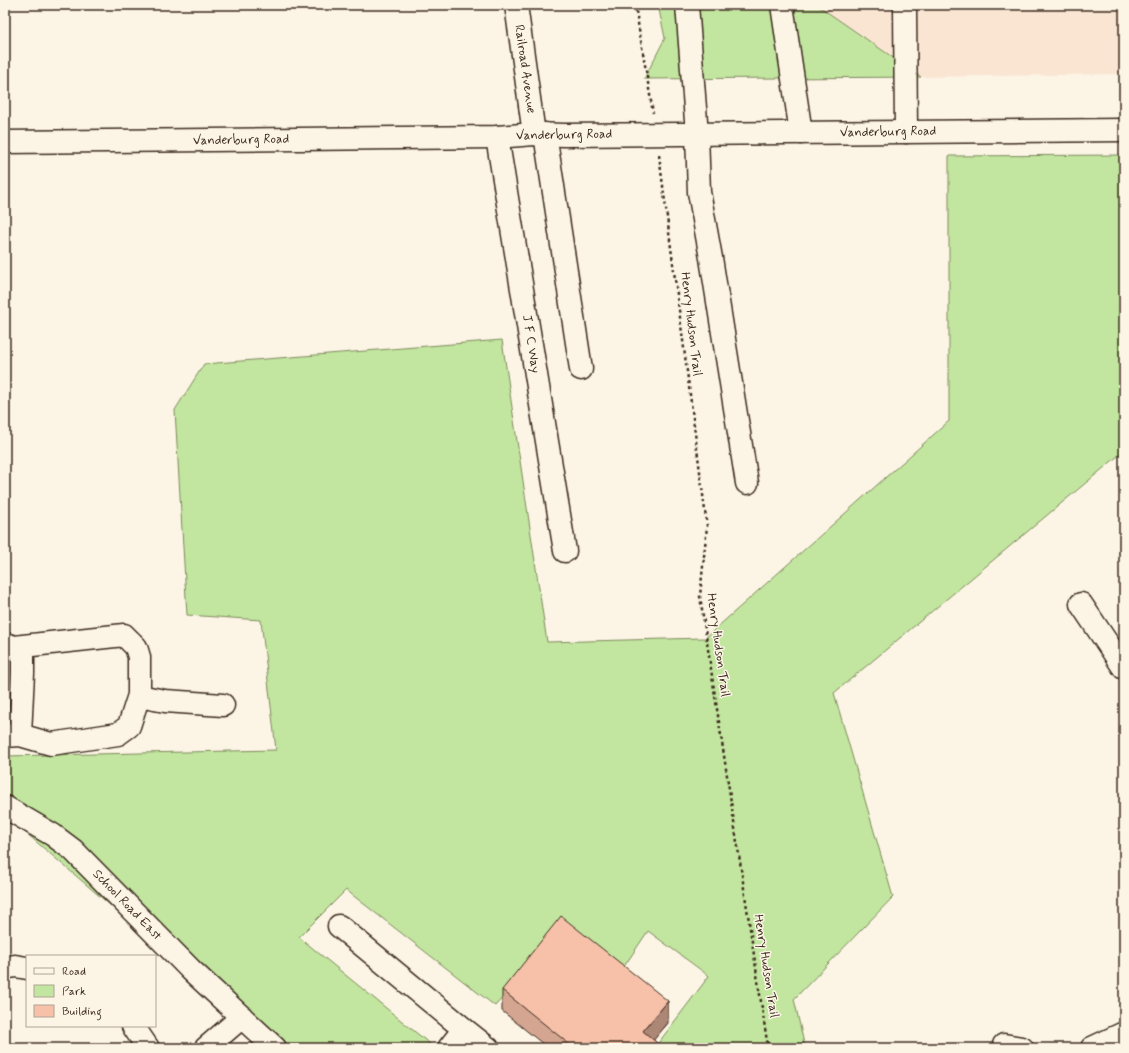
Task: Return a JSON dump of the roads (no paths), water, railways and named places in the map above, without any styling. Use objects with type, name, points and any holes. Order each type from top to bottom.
[{"type":"street","name":"Railroad Avenue","points":[[516,5],[581,369]]},
{"type":"street","points":[[687,5],[699,192],[747,483]]},
{"type":"street","points":[[782,5],[801,133]]},
{"type":"street","points":[[905,5],[906,132]]},
{"type":"street","name":"Vanderburg Road","points":[[5,142],[497,137],[539,134],[1124,130]]},
{"type":"street","name":"J F C Way","points":[[497,137],[564,552]]},
{"type":"street","points":[[1081,604],[1124,668]]},
{"type":"street","points":[[124,635],[136,647],[139,657],[139,696],[129,726],[118,734],[51,744],[12,736],[14,645],[124,635]]},
{"type":"street","points":[[139,696],[164,701],[223,705]]},
{"type":"street","name":"School Road East","points":[[5,807],[53,835],[73,850],[191,970],[275,1048]]},
{"type":"street","points":[[339,926],[488,1048]]},
{"type":"street","points":[[5,968],[15,966],[26,968]]},
{"type":"street","points":[[206,1048],[242,1017]]},
{"type":"street","points":[[134,1027],[148,1048]]},
{"type":"street","points":[[449,1048],[464,1029]]},
{"type":"street","points":[[1092,1048],[1124,1033]]}]
